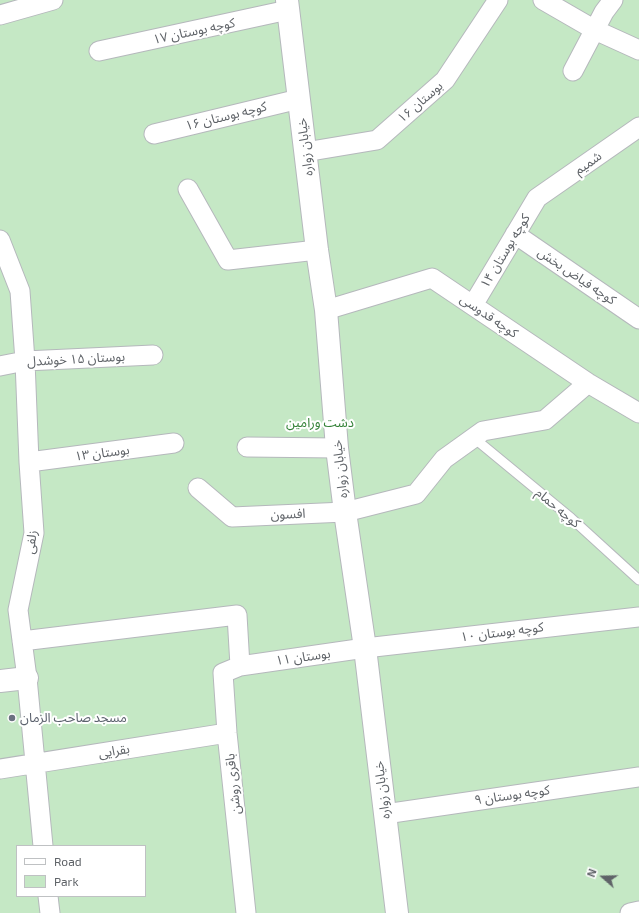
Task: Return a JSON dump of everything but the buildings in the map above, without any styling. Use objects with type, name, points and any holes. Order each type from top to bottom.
[{"type":"street","points":[[0,15],[53,0]]},
{"type":"street","name":"بوستان ۱۶","points":[[305,152],[377,140],[445,80],[498,0]]},
{"type":"street","points":[[543,0],[595,30],[639,50]]},
{"type":"street","points":[[573,71],[604,12],[613,0]]},
{"type":"street","name":"خیابان زواره","points":[[288,5],[317,250],[326,310],[337,448],[365,648],[397,913]]},
{"type":"street","name":"کوچه بوستان ۱۷","points":[[99,51],[288,5]]},
{"type":"street","name":"کوچه بوستان ۱۶","points":[[154,134],[299,99]]},
{"type":"street","name":"شمیم","points":[[537,198],[639,128]]},
{"type":"street","points":[[188,189],[228,260],[317,250]]},
{"type":"street","name":"کوچه بوستان ۱۴","points":[[473,305],[537,198]]},
{"type":"street","name":"کوچه فیاض بخش","points":[[515,234],[639,319]]},
{"type":"street","name":"زلفی","points":[[0,240],[20,291],[25,361],[29,462],[34,533],[18,610],[27,678],[43,845]]},
{"type":"street","name":"کوچه قدوسی","points":[[326,310],[432,278],[588,383],[639,413]]},
{"type":"street","name":"بوستان ۱۵ خوشدل","points":[[0,366],[25,361],[153,356]]},
{"type":"street","name":"افسون","points":[[198,488],[232,517],[345,512],[416,494],[444,459],[483,431],[545,420],[588,383]]},
{"type":"street","name":"بوستان ۱۳","points":[[29,462],[174,444]]},
{"type":"street","points":[[247,447],[337,448]]},
{"type":"street","points":[[22,641],[237,615],[240,666]]},
{"type":"street","name":"کوچه بوستان ۱۰","points":[[365,648],[639,617]]},
{"type":"street","name":"بوستان ۱۱","points":[[240,666],[365,648]]},
{"type":"street","name":"باقری روشن","points":[[240,666],[223,673],[227,733],[246,913]]},
{"type":"street","points":[[0,681],[27,678]]},
{"type":"street","name":"بقرایی","points":[[0,769],[227,733]]},
{"type":"street","name":"کوچه بوستان ۹","points":[[385,814],[639,777]]},
{"type":"street","points":[[48,897],[50,913]]},
{"type":"street","points":[[630,913],[639,911]]},
{"type":"lane","name":"کوچه حمام","points":[[474,438],[571,518],[639,580]]},
{"type":"green space","name":"دشت ورامین","points":[[0,0],[639,0],[639,913],[0,913]]},
{"type":"place","name":"مسجد صاحب الزمان","points":[[12,718]]}]
